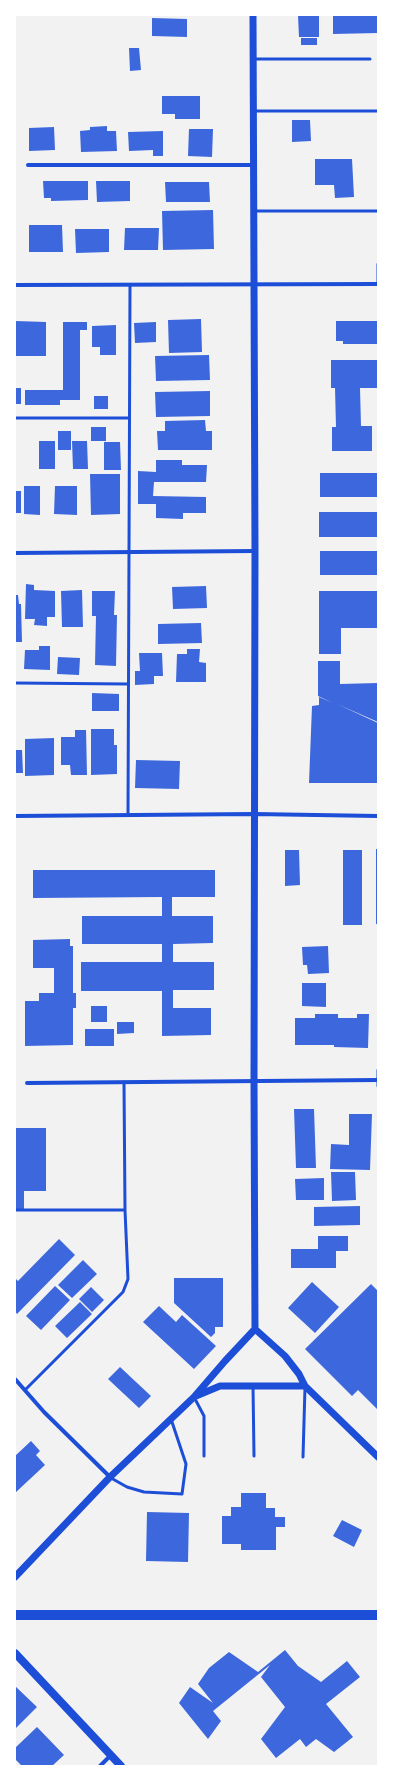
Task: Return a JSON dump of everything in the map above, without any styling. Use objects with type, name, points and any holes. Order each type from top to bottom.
[{"type":"main road","points":[[15,1615],[378,1615]]},
{"type":"main road","points":[[15,1653],[121,1766]]},
{"type":"street","points":[[15,1577],[110,1477],[194,1397],[255,1329],[253,15]]},
{"type":"street","points":[[28,164],[253,164]]},
{"type":"street","points":[[15,285],[378,284]]},
{"type":"street","points":[[15,552],[255,551]]},
{"type":"street","points":[[15,816],[254,814],[378,816]]},
{"type":"street","points":[[27,1082],[378,1080]]},
{"type":"street","points":[[255,1329],[285,1356],[299,1374],[305,1386],[378,1457]]},
{"type":"street","points":[[15,1379],[44,1412],[110,1477]]},
{"type":"street","points":[[194,1397],[220,1386],[305,1386]]},
{"type":"street","points":[[100,1766],[111,1754]]},
{"type":"lane","points":[[253,59],[370,59]]},
{"type":"lane","points":[[253,111],[378,111]]},
{"type":"lane","points":[[253,211],[378,211]]},
{"type":"lane","points":[[378,264],[378,284]]},
{"type":"lane","points":[[128,815],[130,284]]},
{"type":"lane","points":[[15,418],[129,418]]},
{"type":"lane","points":[[15,683],[128,684]]},
{"type":"lane","points":[[378,1070],[378,1086]]},
{"type":"lane","points":[[25,1390],[123,1292],[128,1279],[125,1210],[124,1082]]},
{"type":"lane","points":[[15,1210],[125,1210]]},
{"type":"lane","points":[[253,1386],[254,1456]]},
{"type":"lane","points":[[304,1457],[305,1386]]},
{"type":"lane","points":[[194,1397],[204,1416],[204,1456]]},
{"type":"lane","points":[[110,1477],[127,1487],[144,1492],[182,1494],[186,1464],[171,1419]]},
{"type":"building","points":[[298,15],[319,15],[319,37],[299,37]]},
{"type":"building","points":[[333,15],[378,15],[378,33],[333,34]]},
{"type":"building","points":[[152,18],[187,19],[187,37],[152,36]]},
{"type":"building","points":[[301,38],[317,38],[317,45],[301,45]]},
{"type":"building","points":[[129,48],[139,48],[141,70],[130,71]]},
{"type":"building","points":[[162,96],[200,96],[200,119],[175,119],[175,114],[162,114]]},
{"type":"building","points":[[292,120],[310,120],[311,141],[292,142]]},
{"type":"building","points":[[107,126],[107,131],[116,131],[117,151],[81,152],[80,131],[90,130],[90,127]]},
{"type":"building","points":[[54,127],[55,150],[29,151],[29,128]]},
{"type":"building","points":[[189,129],[213,129],[212,157],[188,156]]},
{"type":"building","points":[[163,131],[163,156],[153,156],[153,150],[129,151],[128,132]]},
{"type":"building","points":[[315,159],[352,159],[354,197],[335,198],[334,185],[315,185]]},
{"type":"building","points":[[43,181],[88,181],[88,200],[51,201],[51,198],[44,198]]},
{"type":"building","points":[[96,181],[130,181],[130,201],[97,202]]},
{"type":"building","points":[[165,182],[209,182],[210,202],[166,202]]},
{"type":"building","points":[[213,210],[214,249],[163,250],[162,211]]},
{"type":"building","points":[[29,225],[62,225],[63,252],[29,252]]},
{"type":"building","points":[[125,228],[159,228],[158,250],[124,250]]},
{"type":"building","points":[[75,229],[109,229],[109,252],[76,253]]},
{"type":"building","points":[[201,319],[202,352],[169,353],[168,320]]},
{"type":"building","points":[[15,321],[46,322],[46,356],[15,356]]},
{"type":"building","points":[[336,321],[378,321],[378,344],[343,344],[343,341],[336,341]]},
{"type":"building","points":[[63,322],[87,322],[87,330],[80,330],[80,400],[60,400],[60,405],[25,405],[25,390],[63,390]]},
{"type":"building","points":[[156,322],[156,342],[135,343],[134,323]]},
{"type":"building","points":[[116,325],[116,355],[100,355],[100,347],[92,347],[92,326]]},
{"type":"building","points":[[209,355],[210,380],[156,381],[155,356]]},
{"type":"building","points":[[331,360],[378,360],[378,388],[360,388],[361,426],[372,426],[372,451],[332,451],[332,427],[336,427],[335,388],[331,388]]},
{"type":"building","points":[[15,388],[21,388],[21,404],[15,404]]},
{"type":"building","points":[[210,391],[210,416],[156,417],[155,392]]},
{"type":"building","points":[[94,396],[108,396],[108,409],[94,409]]},
{"type":"building","points":[[205,420],[206,431],[212,431],[212,450],[158,450],[157,431],[165,431],[165,421]]},
{"type":"building","points":[[91,427],[106,427],[106,441],[91,441]]},
{"type":"building","points":[[58,431],[71,431],[71,450],[58,450]]},
{"type":"building","points":[[39,441],[55,441],[55,469],[39,469]]},
{"type":"building","points":[[72,441],[87,441],[88,469],[73,469]]},
{"type":"building","points":[[104,442],[120,442],[121,470],[104,470]]},
{"type":"building","points":[[156,460],[182,460],[182,465],[207,465],[206,482],[154,482],[153,496],[206,497],[206,513],[183,513],[183,519],[156,518],[156,504],[138,504],[138,471],[156,472]]},
{"type":"building","points":[[320,473],[378,473],[378,497],[320,497]]},
{"type":"building","points":[[90,474],[120,474],[120,514],[91,515]]},
{"type":"building","points":[[24,486],[40,486],[40,515],[24,514]]},
{"type":"building","points":[[55,486],[77,486],[77,515],[54,514]]},
{"type":"building","points":[[15,491],[21,491],[21,513],[15,513]]},
{"type":"building","points":[[319,512],[378,512],[378,537],[319,537]]},
{"type":"building","points":[[320,551],[378,551],[378,575],[320,575]]},
{"type":"building","points":[[26,584],[34,585],[34,590],[55,591],[55,617],[47,617],[47,626],[34,625],[35,619],[25,619]]},
{"type":"building","points":[[206,586],[207,608],[173,609],[172,587]]},
{"type":"building","points":[[82,590],[83,627],[62,627],[61,591]]},
{"type":"building","points":[[92,591],[115,591],[114,615],[117,615],[116,666],[95,665],[96,616],[92,616]]},
{"type":"building","points":[[319,591],[378,591],[378,628],[341,628],[341,654],[319,654]]},
{"type":"building","points":[[15,595],[18,595],[19,604],[21,604],[22,642],[15,642]]},
{"type":"building","points":[[201,623],[202,643],[158,644],[158,624]]},
{"type":"building","points":[[39,646],[50,646],[50,670],[24,669],[25,650],[39,650]]},
{"type":"building","points":[[187,649],[200,649],[199,662],[206,663],[206,682],[176,682],[177,654],[187,654]]},
{"type":"building","points":[[139,653],[162,653],[163,676],[154,676],[154,684],[135,685],[135,671],[140,671]]},
{"type":"building","points":[[58,657],[80,658],[79,675],[57,674]]},
{"type":"building","points":[[318,661],[340,661],[340,684],[378,683],[378,722],[337,704],[378,723],[378,783],[309,783],[312,706],[319,705],[319,697],[333,703],[318,696]]},
{"type":"building","points":[[92,693],[119,694],[119,711],[92,711]]},
{"type":"building","points":[[91,729],[114,729],[114,745],[117,745],[117,774],[91,775]]},
{"type":"building","points":[[75,730],[86,730],[87,775],[71,775],[70,765],[61,765],[61,737],[75,737]]},
{"type":"building","points":[[54,738],[54,775],[25,776],[25,739]]},
{"type":"building","points":[[15,750],[22,750],[23,773],[15,773]]},
{"type":"building","points":[[136,760],[180,761],[179,789],[135,788]]},
{"type":"building","points":[[376,849],[378,849],[378,924],[376,924]]},
{"type":"building","points":[[285,850],[299,850],[300,885],[285,886]]},
{"type":"building","points":[[343,850],[362,850],[362,925],[343,925]]},
{"type":"building","points":[[33,870],[215,870],[215,897],[172,897],[172,916],[213,916],[213,943],[173,944],[173,962],[214,962],[214,990],[173,990],[173,1008],[211,1008],[211,1035],[162,1036],[162,991],[81,991],[81,962],[162,962],[162,944],[82,944],[82,916],[162,916],[162,897],[33,898]]},
{"type":"building","points":[[70,939],[70,946],[73,946],[73,993],[76,993],[76,1008],[73,1008],[73,1045],[25,1046],[25,1001],[39,1001],[39,993],[54,993],[54,968],[33,968],[33,940]]},
{"type":"building","points":[[328,946],[329,973],[308,974],[307,965],[303,965],[302,947]]},
{"type":"building","points":[[302,983],[326,983],[326,1007],[302,1006]]},
{"type":"building","points":[[91,1006],[107,1006],[107,1022],[91,1022]]},
{"type":"building","points":[[315,1014],[338,1014],[338,1018],[357,1018],[357,1014],[369,1014],[368,1048],[334,1047],[334,1045],[295,1045],[295,1018],[315,1018]]},
{"type":"building","points":[[117,1022],[134,1022],[134,1033],[117,1034]]},
{"type":"building","points":[[85,1029],[114,1029],[114,1046],[85,1046]]},
{"type":"building","points":[[294,1109],[314,1109],[316,1168],[296,1168]]},
{"type":"building","points":[[349,1114],[372,1114],[370,1170],[330,1169],[331,1144],[349,1145]]},
{"type":"building","points":[[15,1128],[46,1128],[46,1191],[24,1191],[24,1210],[15,1210]]},
{"type":"building","points":[[331,1172],[355,1172],[356,1200],[332,1201]]},
{"type":"building","points":[[324,1178],[324,1200],[296,1200],[295,1179]]},
{"type":"building","points":[[360,1206],[360,1225],[314,1226],[314,1207]]},
{"type":"building","points":[[318,1236],[348,1236],[348,1251],[336,1251],[336,1268],[291,1268],[291,1249],[318,1249]]},
{"type":"building","points":[[59,1239],[75,1255],[17,1314],[15,1311],[15,1278],[18,1281]]},
{"type":"building","points":[[83,1260],[97,1274],[72,1298],[58,1285]]},
{"type":"building","points":[[174,1278],[223,1278],[223,1327],[215,1327],[215,1333],[211,1337],[174,1303]]},
{"type":"building","points":[[312,1282],[339,1307],[315,1333],[288,1308]]},
{"type":"building","points":[[371,1284],[378,1291],[378,1410],[358,1390],[352,1396],[305,1349]]},
{"type":"building","points":[[55,1286],[70,1300],[41,1330],[26,1316]]},
{"type":"building","points":[[91,1287],[104,1300],[92,1312],[79,1299]]},
{"type":"building","points":[[80,1302],[92,1314],[67,1338],[55,1326]]},
{"type":"building","points":[[159,1306],[176,1322],[182,1315],[216,1346],[194,1369],[143,1322]]},
{"type":"building","points":[[120,1367],[151,1396],[139,1408],[108,1379]]},
{"type":"building","points":[[31,1441],[40,1451],[36,1455],[45,1465],[15,1493],[15,1456]]},
{"type":"building","points":[[241,1493],[266,1493],[266,1508],[275,1508],[275,1517],[285,1517],[285,1527],[276,1527],[276,1550],[241,1550],[241,1544],[222,1544],[222,1516],[231,1516],[231,1507],[241,1507]]},
{"type":"building","points":[[147,1512],[189,1513],[188,1562],[146,1561]]},
{"type":"building","points":[[342,1520],[362,1530],[354,1547],[333,1536]]},
{"type":"building","points":[[285,1650],[298,1666],[321,1682],[347,1661],[360,1677],[326,1704],[353,1737],[334,1752],[316,1739],[306,1747],[300,1739],[276,1758],[261,1739],[285,1707],[261,1677],[270,1665],[213,1711],[221,1721],[208,1739],[179,1703],[190,1687],[213,1703],[198,1684],[209,1668],[229,1652],[258,1672]]},
{"type":"building","points":[[15,1686],[37,1707],[15,1729]]},
{"type":"building","points":[[37,1727],[64,1755],[52,1766],[22,1766],[15,1759],[15,1748]]}]
